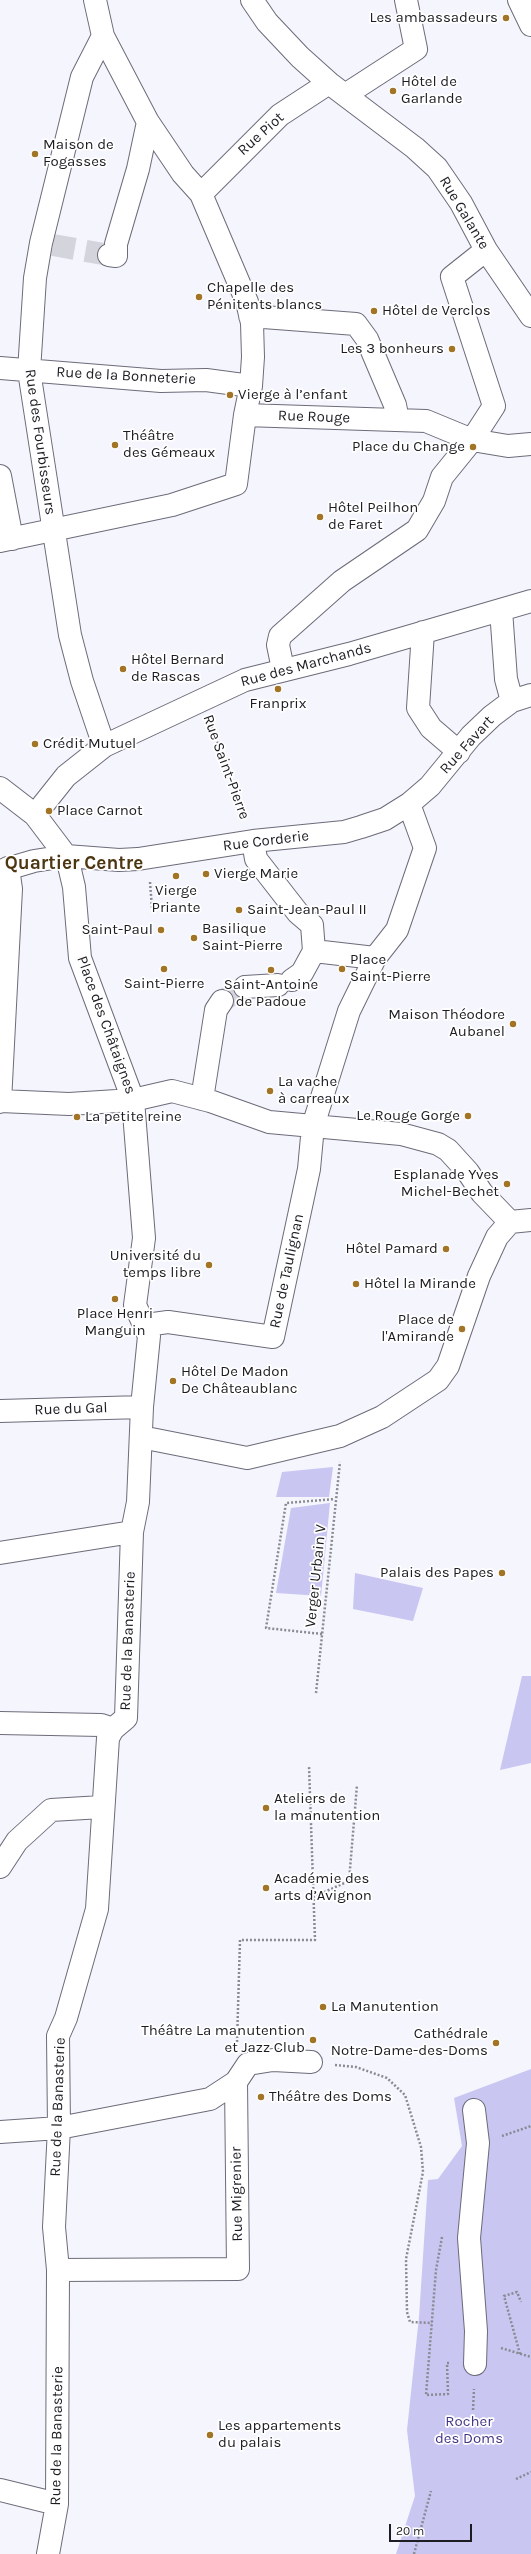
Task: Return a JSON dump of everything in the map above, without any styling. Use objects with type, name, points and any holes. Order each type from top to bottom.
[{"type":"street","points":[[0,476],[6,540],[172,505],[236,484],[240,466],[245,415],[252,386],[251,320],[247,302],[201,194],[183,174],[148,122],[103,36],[95,0]]},
{"type":"street","name":"Rue Galante","points":[[252,0],[267,22],[295,52],[337,89],[415,148],[437,168],[461,202],[486,250],[531,316]]},
{"type":"street","name":"Rue Piot","points":[[201,194],[280,115],[337,89],[416,49],[406,0]]},
{"type":"street","points":[[520,0],[531,25]]},
{"type":"street","name":"Rue des Fourbisseurs","points":[[98,750],[70,635],[29,371],[35,278],[47,244],[82,77],[103,36]]},
{"type":"street","points":[[109,255],[116,256],[116,244],[138,169],[148,122]]},
{"type":"street","points":[[283,669],[278,644],[280,636],[342,581],[417,530],[434,501],[442,477],[472,440],[494,406],[452,277],[486,250]]},
{"type":"street","points":[[251,320],[356,324],[367,339],[395,406],[398,420]]},
{"type":"street","name":"Rue de la Bonneterie","points":[[0,368],[161,381],[206,380],[252,386]]},
{"type":"street","name":"Rue Rouge","points":[[245,415],[426,421],[472,440],[508,446],[531,444]]},
{"type":"street","name":"Rue des Marchands","points":[[98,750],[245,680],[283,669],[349,654],[531,601]]},
{"type":"street","points":[[501,610],[506,679],[521,698]]},
{"type":"street","points":[[423,632],[418,708],[431,728],[458,752]]},
{"type":"street","name":"Rue Favart","points":[[409,804],[430,786],[458,752],[492,716],[521,698]]},
{"type":"street","points":[[35,816],[66,776],[98,750]]},
{"type":"street","points":[[0,788],[35,816],[66,856],[4,869],[12,888],[0,1101],[69,1104],[133,1100]]},
{"type":"street","points":[[313,1126],[349,1011],[375,958],[397,930],[425,848],[409,804]]},
{"type":"street","name":"Rue Corderie","points":[[66,856],[119,860],[253,841],[344,832],[385,819],[409,804]]},
{"type":"street","points":[[245,988],[285,982],[302,973],[314,951],[312,925],[298,913],[256,859],[253,841]]},
{"type":"street","name":"Place des Châtaignes","points":[[66,856],[74,887],[80,958],[104,1017],[133,1100],[172,1091],[206,1100],[269,1122],[401,1134],[438,1144],[448,1150],[468,1172],[482,1193],[510,1222]]},
{"type":"street","points":[[314,951],[375,958]]},
{"type":"street","points":[[206,1100],[216,1010],[222,1001]]},
{"type":"street","name":"Rue de la Banasterie","points":[[48,2554],[57,2504],[58,2270],[54,2227],[59,2128],[58,2036],[66,2018],[97,1909],[102,1807],[108,1738],[113,1729],[126,1718],[132,1532],[138,1502],[142,1407],[149,1352],[149,1336],[146,1324],[139,1316],[135,1305],[144,1238],[133,1100]]},
{"type":"street","name":"Rue de Taulignan","points":[[146,1324],[168,1322],[273,1337],[309,1169],[313,1126]]},
{"type":"street","points":[[141,1437],[246,1458],[340,1436],[382,1417],[438,1380],[448,1366],[482,1269],[497,1237],[510,1222],[531,1220]]},
{"type":"street","name":"Rue du Gal","points":[[0,1412],[142,1407]]},
{"type":"street","points":[[0,1553],[132,1532]]},
{"type":"street","points":[[0,1723],[101,1724],[113,1729]]},
{"type":"street","points":[[0,1867],[17,1841],[52,1810],[102,1807]]},
{"type":"street","points":[[0,2132],[59,2128],[210,2099],[236,2082],[248,2064],[273,2060],[311,2062]]},
{"type":"street","name":"Rue Migrenier","points":[[58,2270],[238,2269],[236,2082]]},
{"type":"street","points":[[474,2110],[478,2143],[469,2238],[476,2331],[475,2364]]},
{"type":"street","points":[[0,2490],[57,2504]]},
{"type":"path","name":"Rue Saint-Pierre","points":[[202,701],[253,841]]},
{"type":"path","name":"Verger Urbain V","points":[[316,1693],[335,1499],[341,1462]]},
{"type":"path","points":[[322,1634],[266,1628],[286,1503],[335,1499]]},
{"type":"path","points":[[236,2082],[240,1940],[315,1940],[309,1766]]},
{"type":"path","points":[[313,1897],[349,1881],[357,1785]]},
{"type":"path","points":[[311,2062],[356,2067],[387,2078],[405,2095],[421,2147],[423,2172],[406,2259],[407,2312],[410,2322],[432,2323]]},
{"type":"path","points":[[478,2143],[531,2126]]},
{"type":"path","points":[[435,2288],[426,2396],[448,2394],[447,2363],[475,2364]]},
{"type":"path","points":[[520,2354],[504,2296],[517,2292],[521,2302]]},
{"type":"path","points":[[516,2479],[531,2472]]},
{"type":"path","points":[[415,2554],[431,2491]]},
{"type":"green space","points":[[333,1467],[329,1497],[276,1497],[282,1472]]},
{"type":"green space","points":[[330,1503],[321,1596],[276,1593],[291,1508]]},
{"type":"green space","points":[[355,1573],[423,1588],[413,1621],[353,1609]]},
{"type":"green space","points":[[522,1676],[531,1676],[531,1763],[500,1770]]},
{"type":"green space","name":"Rocher des Doms","points":[[531,2069],[531,2554],[396,2554],[415,2496],[407,2430],[419,2317],[428,2180],[438,2179],[462,2146],[454,2098]]},
{"type":"tunnel","points":[[53,245],[109,255]]},
{"type":"tunnel","points":[[222,1001],[245,987]]},
{"type":"place","name":"Les ambassadeurs","points":[[506,18]]},
{"type":"place","name":"Hôtel de Garlande","points":[[393,91]]},
{"type":"place","name":"Maison de Fogasses","points":[[35,154]]},
{"type":"place","name":"Chapelle des Pénitents blancs","points":[[199,297]]},
{"type":"place","name":"Hôtel de Verclos","points":[[374,311]]},
{"type":"place","name":"Les 3 bonheurs","points":[[452,349]]},
{"type":"place","name":"Vierge à l’enfant","points":[[230,395]]},
{"type":"place","name":"Théâtre des Gémeaux","points":[[115,445]]},
{"type":"place","name":"Place du Change","points":[[473,447]]},
{"type":"place","name":"Hôtel Peilhon de Faret","points":[[320,517]]},
{"type":"place","name":"Hôtel Bernard de Rascas","points":[[123,669]]},
{"type":"place","name":"Franprix","points":[[278,689]]},
{"type":"place","name":"Crédit Mutuel","points":[[35,744]]},
{"type":"place","name":"Place Carnot","points":[[49,811]]},
{"type":"place","name":"Vierge Marie","points":[[206,874]]},
{"type":"place","name":"Vierge Priante","points":[[176,876]]},
{"type":"place","name":"Saint-Jean-Paul II","points":[[239,910]]},
{"type":"place","name":"Saint-Paul","points":[[161,930]]},
{"type":"place","name":"Basilique Saint-Pierre","points":[[194,938]]},
{"type":"place","name":"Saint-Pierre","points":[[164,969]]},
{"type":"place","name":"Place Saint-Pierre","points":[[342,969]]},
{"type":"place","name":"Saint-Antoine de Padoue","points":[[271,970]]},
{"type":"place","name":"Maison Théodore Aubanel","points":[[513,1024]]},
{"type":"place","name":"La vache à carreaux","points":[[270,1091]]},
{"type":"place","name":"Le Rouge Gorge","points":[[468,1116]]},
{"type":"place","name":"La petite reine","points":[[77,1117]]},
{"type":"place","name":"Esplanade Yves Michel-Bechet","points":[[507,1184]]},
{"type":"place","name":"Hôtel Pamard","points":[[446,1249]]},
{"type":"place","name":"Université du temps libre","points":[[209,1265]]},
{"type":"place","name":"Hôtel la Mirande","points":[[356,1284]]},
{"type":"place","name":"Place Henri Manguin","points":[[115,1299]]},
{"type":"place","name":"Place de l'Amirande","points":[[462,1329]]},
{"type":"place","name":"Hôtel De Madon De Châteaublanc","points":[[173,1381]]},
{"type":"place","name":"Palais des Papes","points":[[502,1573]]},
{"type":"place","name":"Ateliers de la manutention","points":[[266,1808]]},
{"type":"place","name":"Académie des arts d’Avignon","points":[[266,1888]]},
{"type":"place","name":"La Manutention","points":[[323,2007]]},
{"type":"place","name":"Théâtre La manutention et Jazz Club","points":[[313,2040]]},
{"type":"place","name":"Cathédrale Notre-Dame-des-Doms","points":[[496,2043]]},
{"type":"place","name":"Théâtre des Doms","points":[[261,2097]]},
{"type":"place","name":"Les appartements du palais","points":[[210,2435]]},
{"type":"district","name":"Quartier Centre","points":[[74,864]]}]
